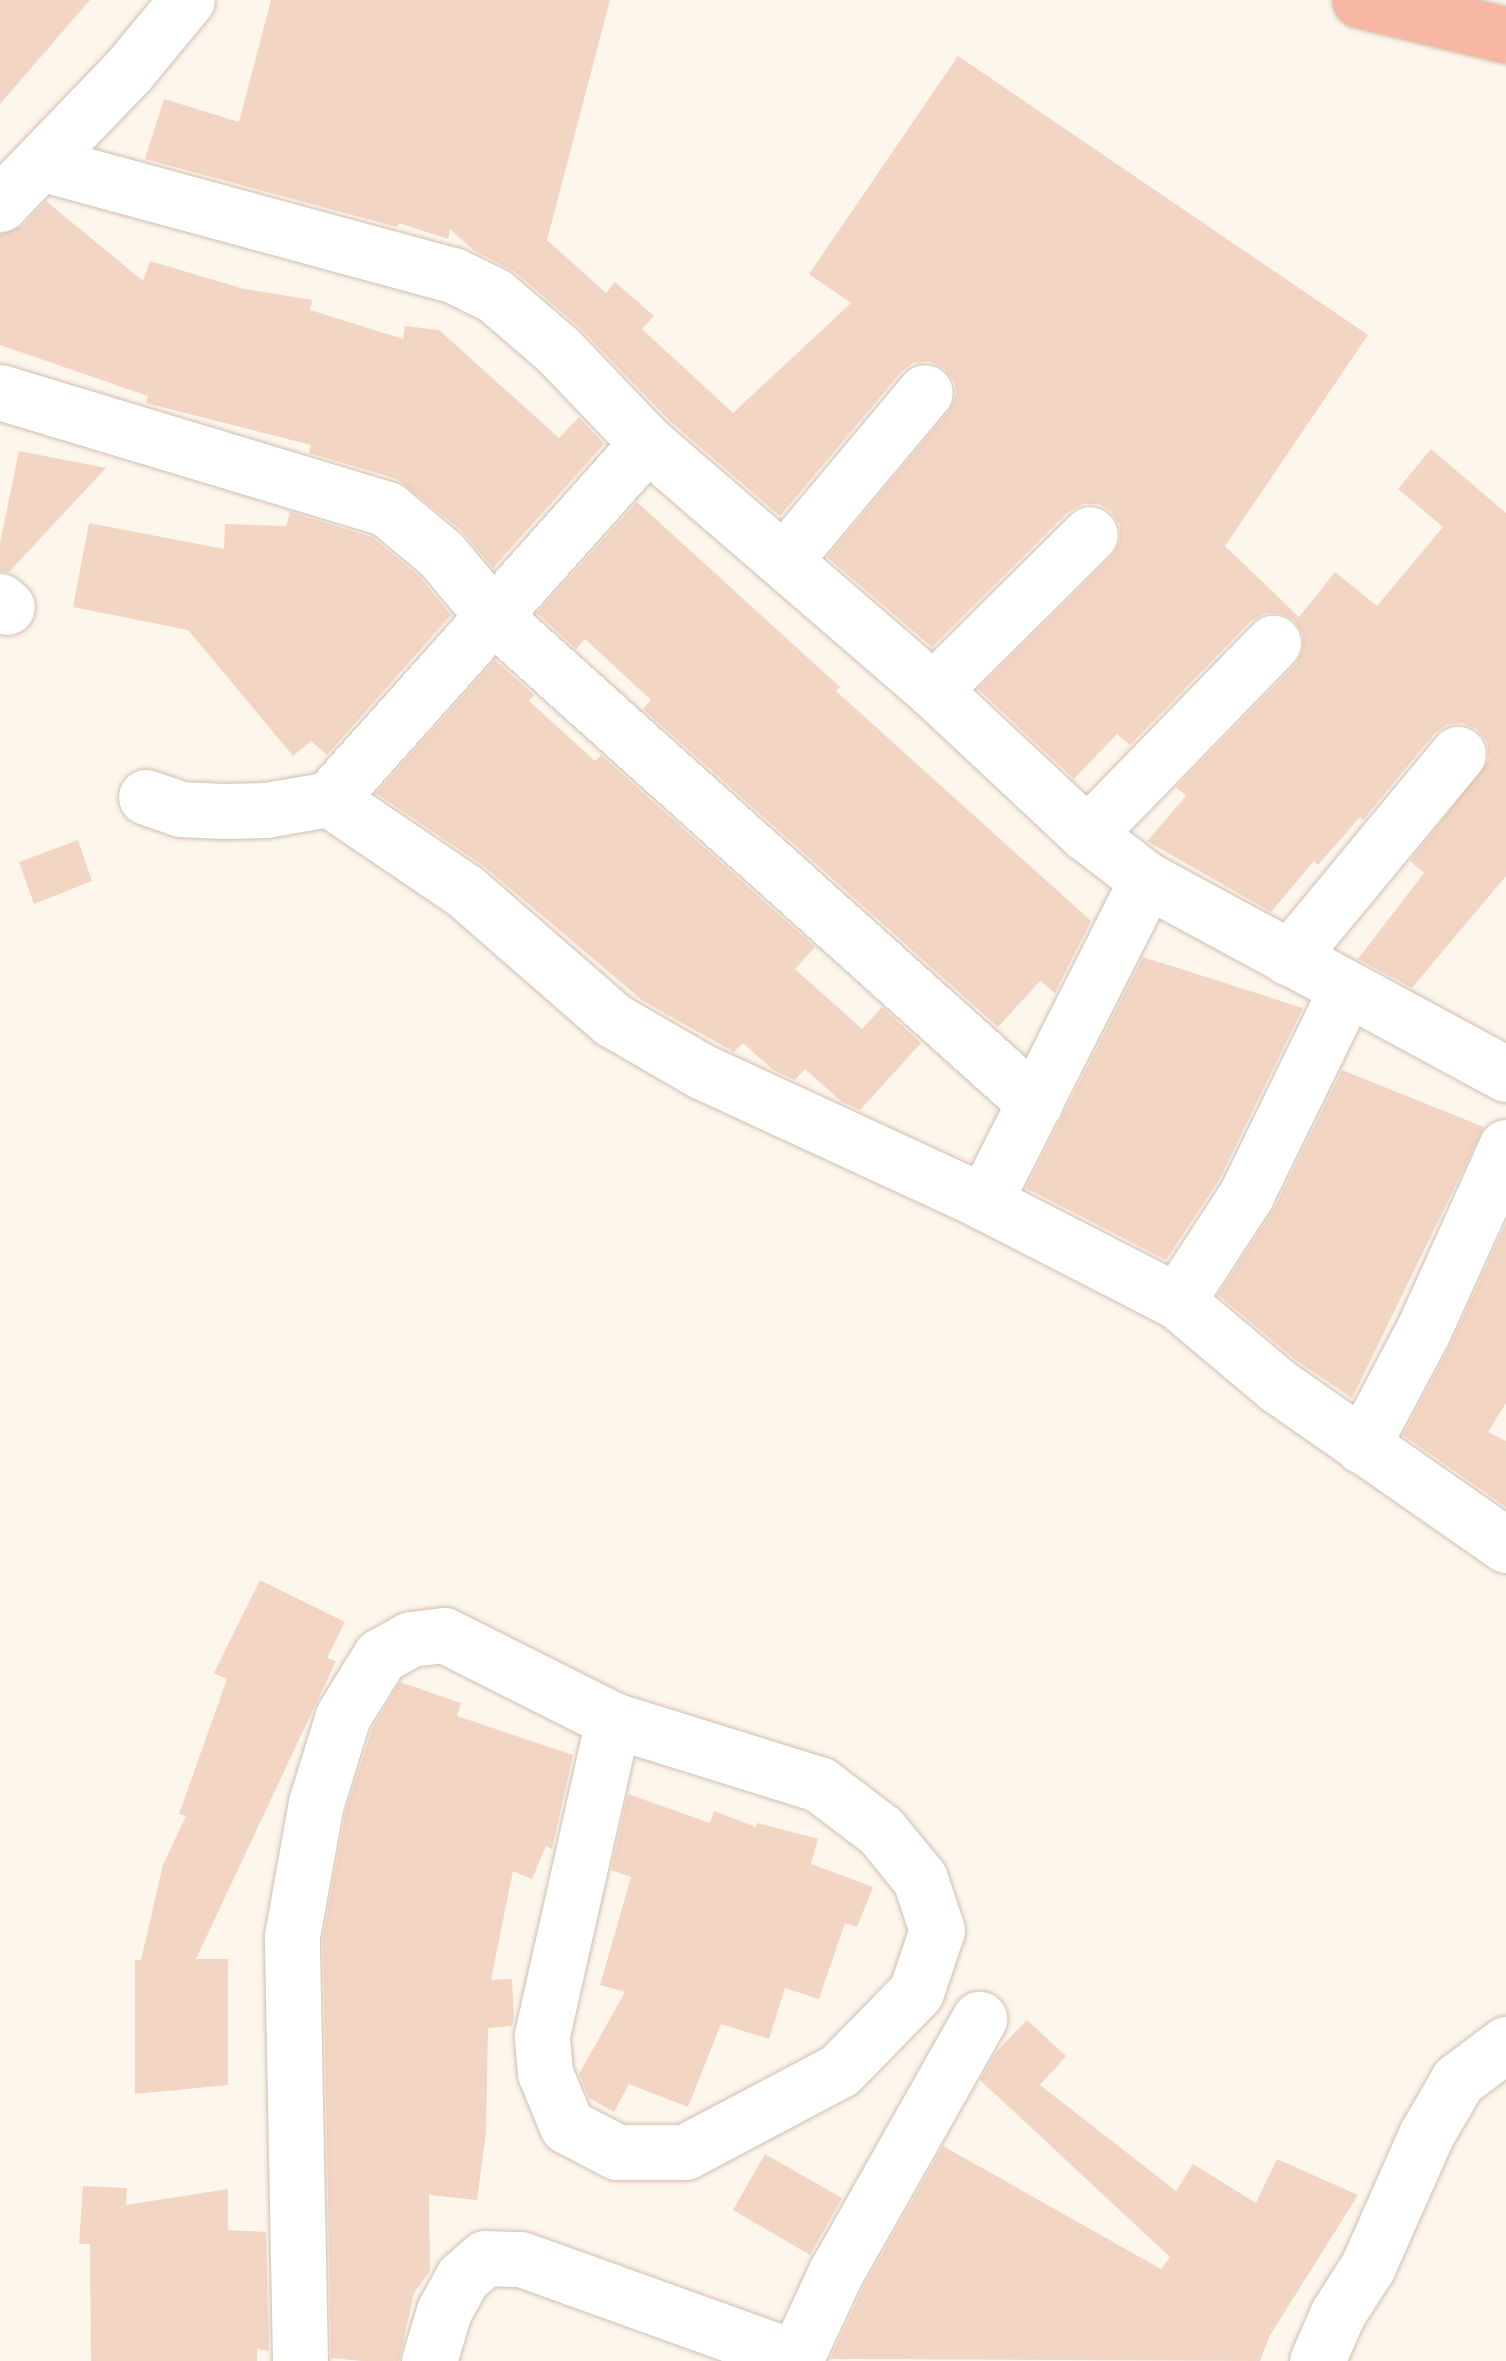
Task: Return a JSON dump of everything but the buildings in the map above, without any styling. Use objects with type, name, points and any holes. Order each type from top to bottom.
[{"type":"highway","points":[[1360,0],[1506,35]]},
{"type":"street","points":[[0,204],[128,71],[187,0]]},
{"type":"street","points":[[40,162],[453,275],[494,295],[558,350],[648,442],[933,690],[1087,834],[1147,880],[1346,990],[1442,1035],[1506,1074]]},
{"type":"street","points":[[0,392],[388,509],[442,554],[492,615],[1035,1104]]},
{"type":"street","points":[[784,560],[925,392]]},
{"type":"street","points":[[146,797],[180,809],[224,810],[266,810],[330,799],[648,442]]},
{"type":"street","points":[[933,690],[1090,534]]},
{"type":"street","points":[[1087,834],[1274,642]]},
{"type":"street","points":[[1289,958],[1458,754]]},
{"type":"street","points":[[330,799],[466,892],[613,1020],[701,1072],[984,1202],[1177,1301],[1278,1386],[1506,1545]]},
{"type":"street","points":[[984,1202],[1147,880]]},
{"type":"street","points":[[1177,1301],[1246,1195],[1346,990]]},
{"type":"street","points":[[1362,1446],[1423,1330],[1506,1148]]},
{"type":"street","points":[[300,2361],[292,1936],[316,1803],[342,1716],[380,1656],[411,1639],[444,1635],[613,1720],[818,1784],[881,1831],[920,1879],[937,1930],[916,1992],[840,2070],[684,2152],[617,2152],[567,2126],[545,2073],[542,2035],[613,1720]]},
{"type":"street","points":[[429,2361],[444,2311],[462,2278],[485,2258],[522,2258],[800,2360],[836,2272],[980,2018]]},
{"type":"street","points":[[1317,2361],[1338,2313],[1368,2266],[1426,2135],[1458,2080],[1506,2044]]}]
